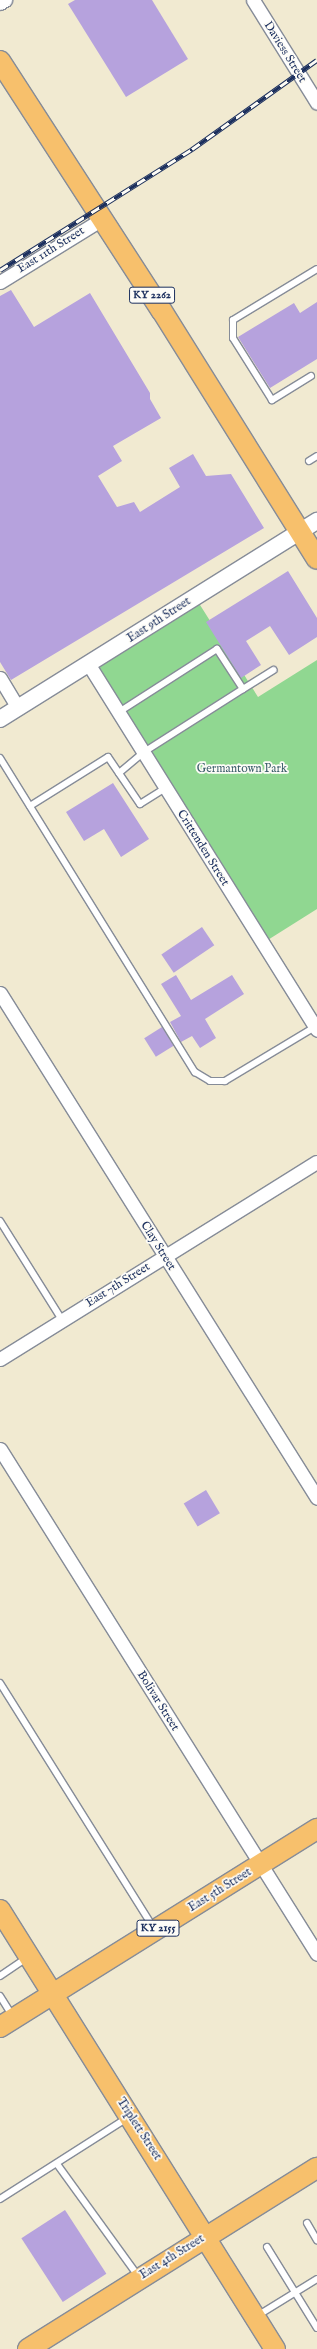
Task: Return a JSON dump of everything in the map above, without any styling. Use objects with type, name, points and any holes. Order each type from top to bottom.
[{"type":"main road","name":"KY 2262","points":[[0,61],[102,219],[309,526],[317,559]]},
{"type":"main road","name":"East 5th Street","points":[[7,2023],[317,1829]]},
{"type":"main road","name":"Triplett Street","points":[[0,1910],[276,2349]]},
{"type":"main road","name":"East 4th Street","points":[[28,2349],[206,2236],[317,2168]]},
{"type":"street","points":[[0,3],[5,0]]},
{"type":"street","name":"Daviess Street","points":[[253,0],[317,104]]},
{"type":"street","name":"East 11th Street","points":[[0,282],[102,219]]},
{"type":"street","name":"East 9th Street","points":[[0,719],[90,665],[309,526]]},
{"type":"street","name":"Crittenden Street","points":[[90,665],[316,1028]]},
{"type":"street","points":[[0,678],[18,708]]},
{"type":"street","name":"Clay Street","points":[[0,993],[317,1498]]},
{"type":"street","name":"East 7th Street","points":[[0,1359],[317,1162]]},
{"type":"street","name":"Bolivar Street","points":[[0,1449],[317,1954]]},
{"type":"lane","points":[[312,376],[272,400],[233,338],[233,320],[317,269]]},
{"type":"lane","points":[[309,461],[317,456]]},
{"type":"lane","points":[[119,712],[217,649],[243,689]]},
{"type":"lane","points":[[119,773],[144,752],[273,670]]},
{"type":"lane","points":[[30,806],[108,757],[140,804],[166,788]]},
{"type":"lane","points":[[0,758],[195,1072],[210,1081],[225,1081],[316,1028]]},
{"type":"lane","points":[[0,1221],[62,1320]]},
{"type":"lane","points":[[0,1683],[155,1930]]},
{"type":"lane","points":[[0,1976],[29,1957]]},
{"type":"lane","points":[[0,1996],[7,2023]]},
{"type":"lane","points":[[0,2199],[130,2116]]},
{"type":"lane","points":[[57,2164],[139,2278]]},
{"type":"lane","points":[[307,2223],[317,2240]]},
{"type":"lane","points":[[267,2247],[317,2328]]},
{"type":"lane","points":[[256,2317],[317,2280]]},
{"type":"green space","name":"Germantown Park","points":[[195,597],[258,697],[317,660],[317,909],[263,943],[89,665]]},
{"type":"building","points":[[75,0],[152,0],[188,59],[126,97],[68,4]]},
{"type":"building","points":[[11,290],[34,327],[90,293],[150,393],[150,399],[161,418],[113,446],[122,461],[98,476],[117,507],[134,502],[140,512],[180,487],[169,468],[193,454],[206,476],[231,474],[264,528],[11,680],[0,662],[0,296]]},
{"type":"building","points":[[317,302],[317,359],[270,388],[238,337],[294,303],[300,313]]},
{"type":"building","points":[[288,571],[317,618],[317,637],[289,655],[270,626],[246,641],[261,665],[241,678],[206,622]]},
{"type":"building","points":[[113,783],[149,839],[121,857],[104,829],[84,841],[66,812]]},
{"type":"building","points":[[202,927],[214,945],[174,973],[161,954]]},
{"type":"building","points":[[176,975],[191,1000],[232,975],[244,994],[205,1019],[216,1038],[200,1048],[192,1036],[181,1042],[170,1022],[181,1016],[161,984]]},
{"type":"building","points":[[162,1027],[174,1046],[156,1057],[144,1038]]},
{"type":"building","points":[[206,1490],[220,1513],[198,1527],[184,1503]]},
{"type":"building","points":[[65,2210],[106,2274],[63,2302],[21,2238]]},
{"type":"railway","points":[[0,270],[192,149],[317,60]]}]
